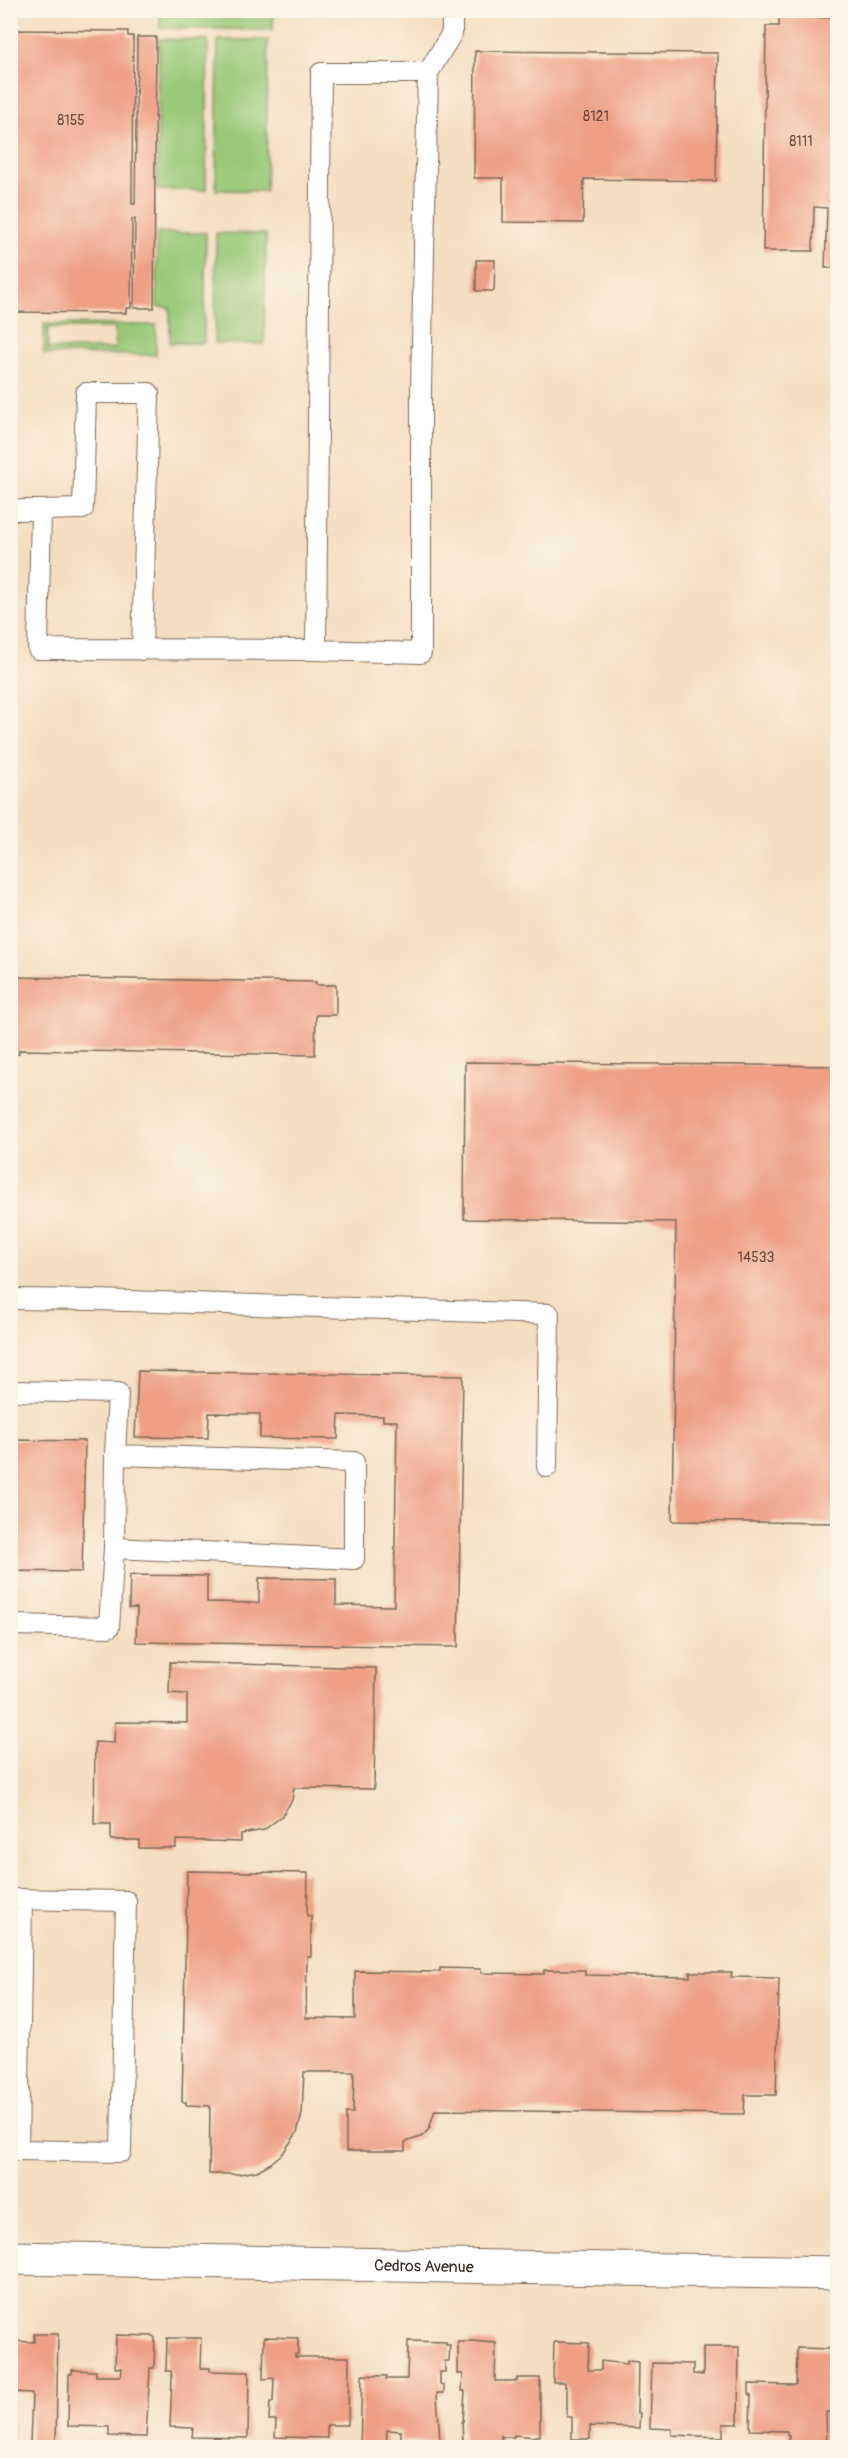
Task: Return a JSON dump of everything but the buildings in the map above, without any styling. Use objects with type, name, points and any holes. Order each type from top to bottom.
[{"type":"street","name":"Cedros Avenue","points":[[10,2258],[837,2273]]},
{"type":"lane","points":[[41,510],[38,649],[316,650],[421,653],[421,399],[428,73],[452,33],[452,10]]},
{"type":"lane","points":[[316,650],[321,73],[428,73]]},
{"type":"lane","points":[[10,510],[83,509],[86,393],[149,393],[142,650]]},
{"type":"lane","points":[[10,1299],[549,1314],[547,1467]]},
{"type":"lane","points":[[10,1391],[118,1393],[114,1548],[109,1627],[10,1625]]},
{"type":"lane","points":[[114,1548],[354,1559],[354,1462],[115,1455]]},
{"type":"lane","points":[[16,1899],[126,1901],[122,2151],[18,2150],[16,1899]]},
{"type":"green space","points":[[160,11],[274,11],[273,30],[160,28]]},
{"type":"green space","points":[[159,39],[208,40],[206,190],[157,190]]},
{"type":"green space","points":[[218,40],[268,40],[266,191],[216,190]]},
{"type":"green space","points":[[157,233],[206,233],[204,343],[170,343],[170,308],[157,307]]},
{"type":"green space","points":[[216,233],[266,234],[264,344],[215,343]]},
{"type":"green space","points":[[44,324],[156,325],[156,355],[44,354]],"holes":[[[48,328],[115,328],[115,349],[48,349]]]}]
